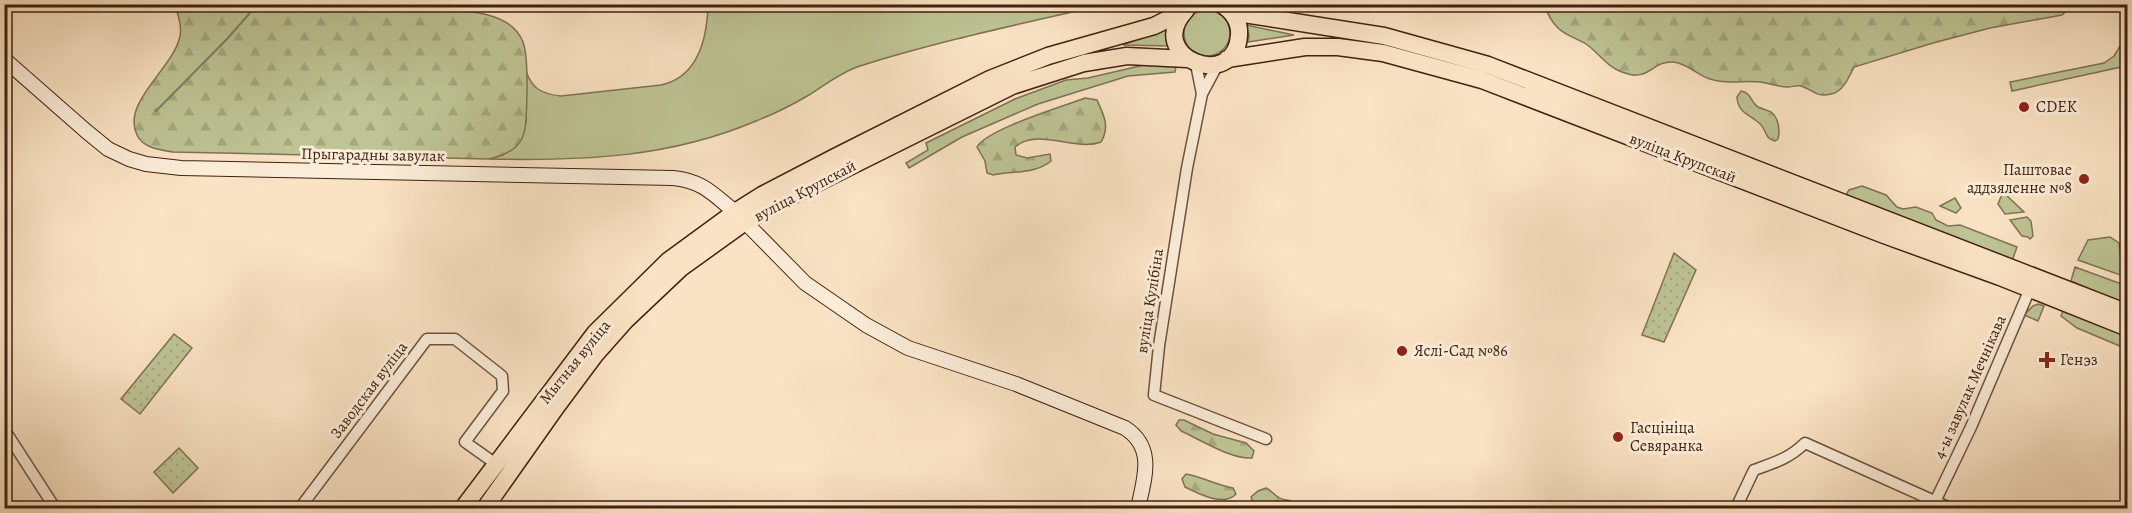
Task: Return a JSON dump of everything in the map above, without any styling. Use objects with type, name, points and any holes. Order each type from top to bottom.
[{"type":"main road","points":[[1190,6],[1178,20],[1175,31],[1180,51],[1192,62]]},
{"type":"main road","name":"вуліца Крупскай","points":[[740,217],[762,195],[990,79],[1048,56],[1154,26],[1190,6]]},
{"type":"main road","points":[[1222,62],[1234,51],[1239,42],[1237,21],[1225,6]]},
{"type":"main road","name":"вуліца Крупскай","points":[[1225,6],[1384,36],[1488,65],[2032,282],[2127,328]]},
{"type":"main road","name":"вуліца Крупскай","points":[[740,217],[817,183],[1012,86],[1084,63],[1127,56],[1165,56],[1207,66],[1305,47],[1338,47],[1383,53],[1482,80],[1874,231],[2127,313]]},
{"type":"main road","name":"Мытная вуліца","points":[[463,508],[595,333],[668,261],[740,217]]},
{"type":"main road","name":"Мытная вуліца","points":[[485,508],[557,406],[626,320],[681,267],[740,217]]},
{"type":"street","name":"Прыгарадны завулак","points":[[4,58],[108,149],[129,159],[161,166],[662,177],[690,180],[707,188],[740,217]]},
{"type":"street","name":"вуліца Кулібіна","points":[[1192,62],[1202,94]]},
{"type":"street","name":"вуліца Кулібіна","points":[[1222,62],[1202,94],[1187,168],[1154,395],[1266,439]]},
{"type":"street","name":"вуліца Крупскай","points":[[740,217],[805,284],[866,325],[908,348],[1016,384],[1125,428],[1134,434],[1142,445],[1145,470],[1138,508]]},
{"type":"street","name":"4-ы завулак Мечнікава","points":[[1933,505],[1971,427],[2032,282]]},
{"type":"street","name":"Заводская вуліца","points":[[300,508],[428,339],[455,339],[502,376],[503,391],[465,442],[496,464]]},
{"type":"street","points":[[4,429],[55,508]]},
{"type":"street","points":[[1736,508],[1754,470],[1793,454],[1805,443],[1933,505],[1950,508]]},
{"type":"green space","points":[[1545,4],[2072,5],[2062,15],[1990,28],[1854,67],[1839,90],[1822,95],[1799,86],[1784,87],[1760,82],[1716,81],[1673,62],[1638,75],[1631,75],[1611,66],[1586,44],[1561,31],[1552,20]]},
{"type":"green space","points":[[175,5],[388,5],[412,12],[461,11],[486,14],[498,18],[517,32],[525,49],[527,91],[525,129],[516,147],[489,159],[173,152],[148,146],[137,135],[134,123],[136,110],[176,48],[180,36],[180,24]]},
{"type":"green space","points":[[708,5],[1102,5],[950,41],[860,66],[840,75],[803,99],[769,115],[691,143],[625,155],[591,158],[489,159],[503,155],[526,123],[526,71],[531,82],[539,90],[561,96],[661,85],[674,81],[692,65],[698,54],[705,30]]},
{"type":"green space","points":[[1207,10],[1223,17],[1230,33],[1223,49],[1207,56],[1191,49],[1184,33],[1191,17]]},
{"type":"green space","points":[[1246,25],[1294,35],[1248,42]]},
{"type":"green space","points":[[1168,27],[1171,46],[1123,45]]},
{"type":"green space","points":[[2127,35],[2127,56],[2121,67],[2012,91],[2010,82],[2104,63],[2114,56]]},
{"type":"green space","points":[[1148,64],[1176,67],[1175,72],[1128,76],[1038,104],[962,137],[909,168],[906,163],[928,150],[926,143],[1015,99],[1066,80],[1088,78]]},
{"type":"green space","points":[[1741,91],[1747,94],[1758,107],[1774,115],[1778,125],[1778,139],[1771,140],[1762,125],[1739,107],[1737,97]]},
{"type":"green space","points":[[1085,98],[1097,100],[1104,116],[1106,126],[1101,142],[1080,144],[1045,139],[1024,141],[1015,147],[1016,155],[1027,158],[1050,154],[1051,161],[1031,170],[993,175],[987,173],[985,161],[977,147],[984,140],[1010,126]]},
{"type":"green space","points":[[1862,186],[1886,195],[1897,207],[1903,209],[1916,207],[1932,213],[1936,220],[1948,226],[1960,225],[2017,247],[2012,261],[1849,198],[1847,193],[1849,190]]},
{"type":"green space","points":[[2003,192],[2024,212],[2005,214],[1998,204]]},
{"type":"green space","points":[[1955,198],[1961,208],[1956,213],[1940,206]]},
{"type":"green space","points":[[2027,217],[2031,221],[2033,236],[2030,239],[2022,236],[2010,220]]},
{"type":"green space","points":[[2110,237],[2119,243],[2123,276],[2078,260],[2088,240]]},
{"type":"green space","points":[[1674,253],[1696,270],[1664,342],[1642,335]]},
{"type":"green space","points":[[2075,267],[2127,286],[2127,305],[2071,281]]},
{"type":"green space","points":[[2038,304],[2044,306],[2038,321],[2024,315],[2033,306]]},
{"type":"green space","points":[[2063,311],[2127,335],[2127,349],[2077,328],[2061,316]]},
{"type":"green space","points":[[174,334],[192,348],[140,414],[121,399]]},
{"type":"green space","points":[[1179,420],[1184,420],[1213,434],[1246,443],[1254,451],[1252,458],[1225,452],[1181,431],[1176,425]]},
{"type":"green space","points":[[179,448],[198,468],[173,493],[154,472]]},
{"type":"green space","points":[[1186,474],[1233,488],[1236,494],[1225,499],[1204,496],[1185,487],[1182,479]]},
{"type":"green space","points":[[1266,488],[1281,499],[1293,502],[1299,508],[1258,508],[1251,497]]},
{"type":"waterway","points":[[156,111],[227,39],[249,14],[254,4]]},
{"type":"place","name":"CDEK","points":[[2024,107]]},
{"type":"place","name":"Паштовае аддзяленне №8","points":[[2084,179]]},
{"type":"place","name":"Яслі-Сад №86","points":[[1402,351]]},
{"type":"place","name":"Генэз","points":[[2047,360]]},
{"type":"place","name":"Гасцініца Севяранка","points":[[1618,437]]}]
